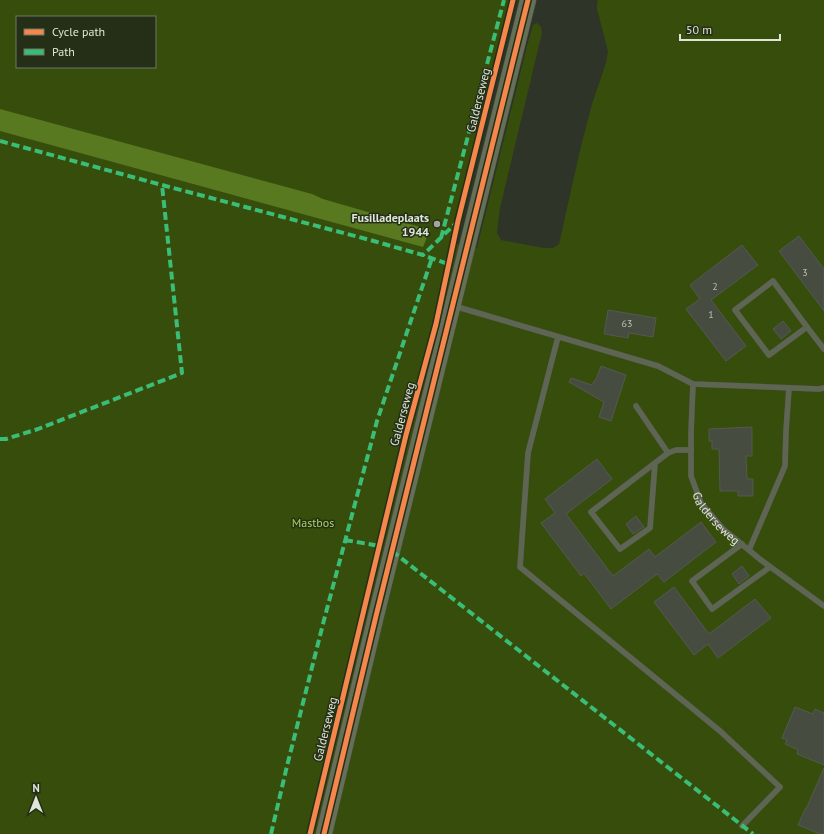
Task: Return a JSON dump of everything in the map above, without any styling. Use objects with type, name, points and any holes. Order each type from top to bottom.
[{"type":"street","name":"Galderseweg","points":[[324,834],[374,624],[528,0]]},
{"type":"lane","points":[[807,326],[769,355],[735,310],[773,281],[807,326],[824,349]]},
{"type":"lane","points":[[453,306],[658,366],[692,384],[824,388]]},
{"type":"lane","points":[[558,337],[528,453],[520,567],[720,731],[780,787],[742,826]]},
{"type":"lane","name":"Galderseweg","points":[[692,384],[691,476],[701,503],[723,529],[770,567],[824,606]]},
{"type":"lane","name":"Galderseweg","points":[[749,550],[785,466],[789,388]]},
{"type":"lane","points":[[636,406],[668,453]]},
{"type":"lane","points":[[655,464],[650,528],[620,549],[591,512],[668,453],[676,450],[691,450]]},
{"type":"lane","points":[[742,544],[692,581],[712,609],[770,567]]},
{"type":"green space","name":"Mastbos","points":[[0,0],[510,0],[457,244],[477,248],[527,46],[533,25],[537,23],[541,27],[542,33],[500,208],[497,233],[501,240],[544,248],[553,248],[559,244],[581,146],[592,104],[606,63],[608,51],[597,9],[598,0],[824,0],[824,834],[0,834]]},
{"type":"shaded area","points":[[0,109],[312,194],[323,199],[430,230],[423,247],[0,131]]},
{"type":"building","points":[[799,236],[824,269],[824,311],[779,251]]},
{"type":"building","points":[[742,245],[758,265],[711,300],[746,346],[726,361],[686,309],[700,299],[690,285]]},
{"type":"building","points":[[608,310],[656,318],[653,337],[629,333],[628,338],[604,334]]},
{"type":"building","points":[[783,321],[791,331],[781,339],[773,329]]},
{"type":"building","points":[[601,366],[626,375],[611,421],[599,417],[604,402],[569,382],[571,378],[592,385]]},
{"type":"building","points":[[752,427],[752,456],[746,456],[747,479],[753,479],[753,496],[738,496],[738,491],[720,491],[719,449],[712,449],[712,441],[709,441],[709,429]]},
{"type":"building","points":[[597,459],[612,479],[566,514],[613,576],[649,549],[655,557],[701,522],[716,542],[664,582],[657,574],[611,609],[584,573],[581,576],[541,523],[555,513],[545,499]]},
{"type":"building","points":[[636,516],[644,527],[633,534],[626,524]]},
{"type":"building","points":[[742,566],[749,576],[739,584],[732,574]]},
{"type":"building","points":[[674,587],[709,634],[755,599],[771,618],[718,658],[708,644],[694,655],[654,602]]},
{"type":"building","points":[[795,707],[813,714],[815,709],[824,713],[824,765],[797,754],[798,750],[785,744],[787,740],[782,738]]},
{"type":"building","points":[[824,768],[824,834],[820,834],[798,825]]},
{"type":"marked path","points":[[441,238],[504,0]]},
{"type":"marked path","points":[[0,141],[423,255],[456,223]]},
{"type":"marked path","points":[[0,439],[6,439],[38,429],[182,373],[162,185]]},
{"type":"marked path","points":[[428,257],[451,265]]},
{"type":"marked path","points":[[271,834],[324,620],[377,421],[432,258]]},
{"type":"marked path","points":[[345,540],[380,546]]},
{"type":"marked path","points":[[392,551],[753,834]]},
{"type":"cycle path","points":[[310,834],[406,435],[436,324],[458,221],[513,0]]},
{"type":"cycle path","points":[[324,834],[376,616],[528,0]]},
{"type":"place","name":"Fusilladeplaats 1944","points":[[437,224]]}]
